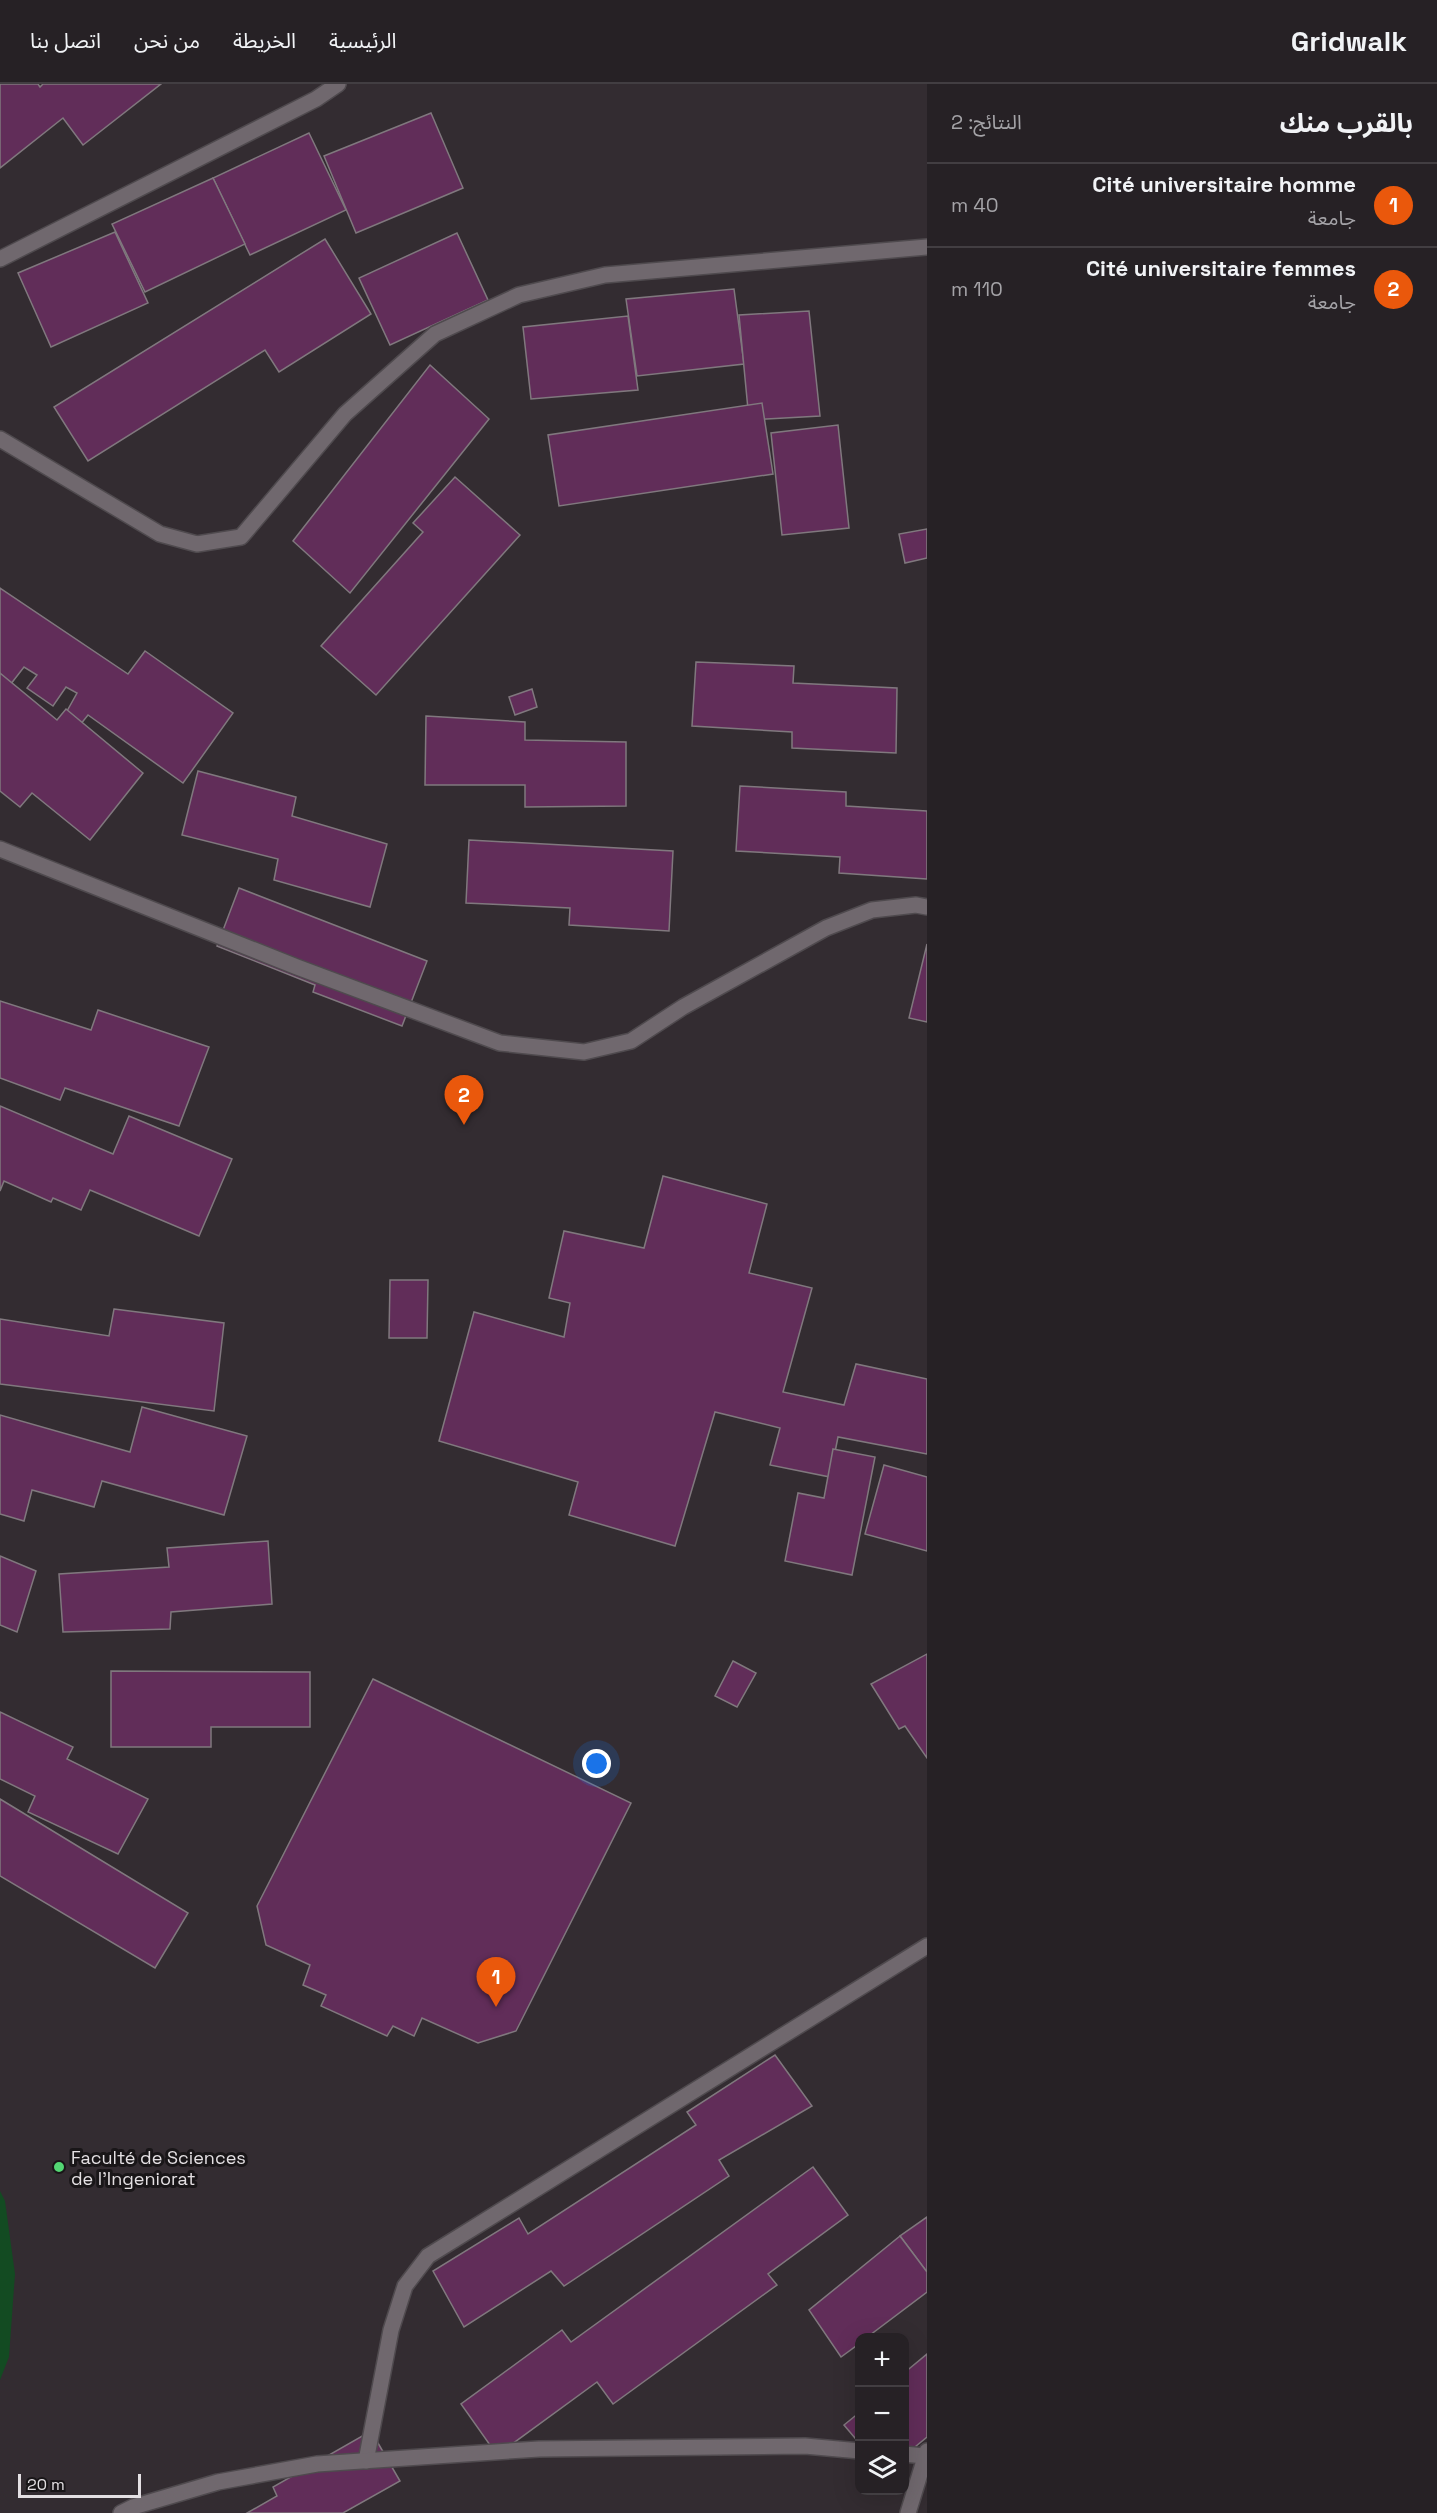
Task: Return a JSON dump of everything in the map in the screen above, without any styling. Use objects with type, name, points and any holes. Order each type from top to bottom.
[{"type":"street","points":[[0,259],[316,99],[338,84]]},
{"type":"street","points":[[0,439],[160,534],[197,544],[241,537],[345,414],[435,334],[519,295],[605,275],[927,247]]},
{"type":"street","points":[[0,849],[297,967],[500,1042],[584,1052],[631,1041],[683,1007],[826,928],[872,910],[916,905],[927,907]]},
{"type":"street","points":[[366,2461],[391,2330],[405,2286],[428,2256],[927,1946]]},
{"type":"street","points":[[121,2513],[133,2507],[218,2482],[317,2464],[539,2449],[805,2446],[855,2451]]},
{"type":"street","points":[[908,2513],[925,2453],[909,2454]]},
{"type":"green space","points":[[0,2191],[5,2201],[15,2274],[9,2357],[0,2380]]},
{"type":"building","points":[[0,84],[38,84],[40,87],[43,84],[161,84],[83,145],[63,118],[0,168]]},
{"type":"building","points":[[431,113],[463,188],[356,233],[324,156]]},
{"type":"building","points":[[309,133],[346,210],[250,255],[213,178]]},
{"type":"building","points":[[213,178],[245,244],[145,292],[112,224]]},
{"type":"building","points":[[115,232],[148,303],[51,347],[18,273]]},
{"type":"building","points":[[457,233],[488,300],[390,345],[359,278]]},
{"type":"building","points":[[325,239],[371,314],[279,372],[265,350],[88,461],[54,407]]},
{"type":"building","points":[[734,289],[744,364],[637,376],[626,299]]},
{"type":"building","points":[[809,311],[820,416],[749,420],[739,315]]},
{"type":"building","points":[[628,316],[638,390],[531,399],[523,327]]},
{"type":"building","points":[[430,365],[489,419],[350,593],[293,541]]},
{"type":"building","points":[[762,403],[773,474],[559,506],[548,435]]},
{"type":"building","points":[[838,425],[849,528],[782,535],[771,433]]},
{"type":"building","points":[[455,477],[520,535],[376,695],[321,646],[423,532],[413,523]]},
{"type":"building","points":[[927,529],[927,558],[905,563],[899,534]]},
{"type":"building","points":[[0,588],[128,674],[145,651],[233,713],[183,783],[88,715],[76,730],[62,720],[77,693],[66,687],[53,706],[27,688],[37,675],[24,667],[0,698]]},
{"type":"building","points":[[696,662],[794,666],[793,683],[897,688],[896,753],[792,748],[792,732],[692,726]]},
{"type":"building","points":[[0,673],[57,720],[66,709],[143,773],[90,840],[32,793],[20,807],[0,791]]},
{"type":"building","points":[[532,689],[537,707],[515,715],[509,697]]},
{"type":"building","points":[[426,716],[525,722],[525,740],[626,742],[626,806],[525,807],[525,785],[425,785]]},
{"type":"building","points":[[198,771],[296,797],[292,816],[387,844],[370,907],[274,880],[278,859],[182,835]]},
{"type":"building","points":[[740,786],[846,792],[846,806],[927,811],[927,879],[839,873],[840,857],[736,851]]},
{"type":"building","points":[[469,840],[673,851],[669,931],[569,925],[570,908],[466,903]]},
{"type":"building","points":[[239,888],[427,961],[402,1026],[313,992],[315,985],[217,946]]},
{"type":"building","points":[[927,944],[927,1022],[909,1018]]},
{"type":"building","points":[[0,1001],[91,1030],[98,1010],[209,1047],[179,1126],[65,1088],[60,1100],[0,1078]]},
{"type":"building","points":[[0,1106],[113,1154],[129,1116],[232,1159],[199,1236],[90,1190],[81,1210],[53,1198],[51,1202],[4,1181],[0,1191]]},
{"type":"building","points":[[663,1176],[767,1204],[749,1273],[812,1288],[783,1392],[844,1405],[856,1364],[927,1379],[927,1454],[838,1437],[830,1477],[770,1465],[780,1428],[715,1412],[675,1546],[569,1515],[578,1482],[439,1441],[474,1312],[564,1337],[570,1303],[549,1298],[564,1231],[644,1248]]},
{"type":"building","points":[[390,1280],[428,1280],[427,1338],[389,1338]]},
{"type":"building","points":[[114,1309],[224,1323],[214,1411],[0,1384],[0,1319],[109,1336]]},
{"type":"building","points":[[142,1407],[247,1436],[224,1515],[102,1481],[94,1507],[32,1490],[24,1521],[0,1514],[0,1415],[130,1452]]},
{"type":"building","points":[[833,1449],[875,1457],[852,1575],[785,1561],[798,1493],[824,1498]]},
{"type":"building","points":[[884,1465],[927,1477],[927,1551],[865,1534]]},
{"type":"building","points":[[268,1541],[272,1604],[171,1612],[170,1629],[63,1632],[59,1574],[169,1567],[167,1548]]},
{"type":"building","points":[[0,1556],[36,1571],[17,1632],[0,1625]]},
{"type":"building","points":[[927,1654],[927,1758],[905,1726],[899,1729],[871,1684]]},
{"type":"building","points":[[733,1661],[756,1673],[737,1707],[715,1696]]},
{"type":"building","points":[[111,1671],[310,1672],[310,1727],[211,1727],[211,1747],[111,1747]]},
{"type":"building","points":[[373,1679],[631,1803],[516,2031],[478,2043],[422,2018],[414,2036],[393,2026],[387,2036],[321,2006],[326,1995],[303,1985],[310,1965],[266,1945],[257,1906]]},
{"type":"building","points":[[0,1712],[73,1747],[67,1759],[148,1799],[118,1854],[28,1812],[35,1796],[0,1779]]},
{"type":"building","points":[[0,1799],[188,1913],[155,1968],[0,1876]]},
{"type":"building","points":[[775,2055],[812,2106],[719,2160],[729,2176],[564,2286],[551,2271],[464,2327],[433,2271],[519,2218],[528,2234],[696,2125],[687,2112]]},
{"type":"building","points":[[813,2167],[848,2215],[768,2274],[777,2285],[613,2404],[597,2382],[497,2455],[461,2404],[562,2330],[571,2342]]},
{"type":"building","points":[[927,2217],[927,2272],[900,2236]]},
{"type":"building","points":[[900,2236],[927,2272],[927,2292],[873,2333],[855,2333],[855,2347],[841,2357],[809,2310]]},
{"type":"building","points":[[927,2354],[927,2437],[909,2452],[909,2387],[909,2369]]},
{"type":"building","points":[[855,2416],[855,2438],[844,2425]]},
{"type":"building","points":[[371,2431],[400,2481],[343,2513],[247,2513],[277,2496],[273,2487]]},
{"type":"place","name":"Cité universitaire femmes","points":[[464,1125]]},
{"type":"place","name":"Cité universitaire homme","points":[[496,2007]]},
{"type":"place","name":"Faculté de Sciences de l'Ingeniorat","points":[[59,2167]]}]
